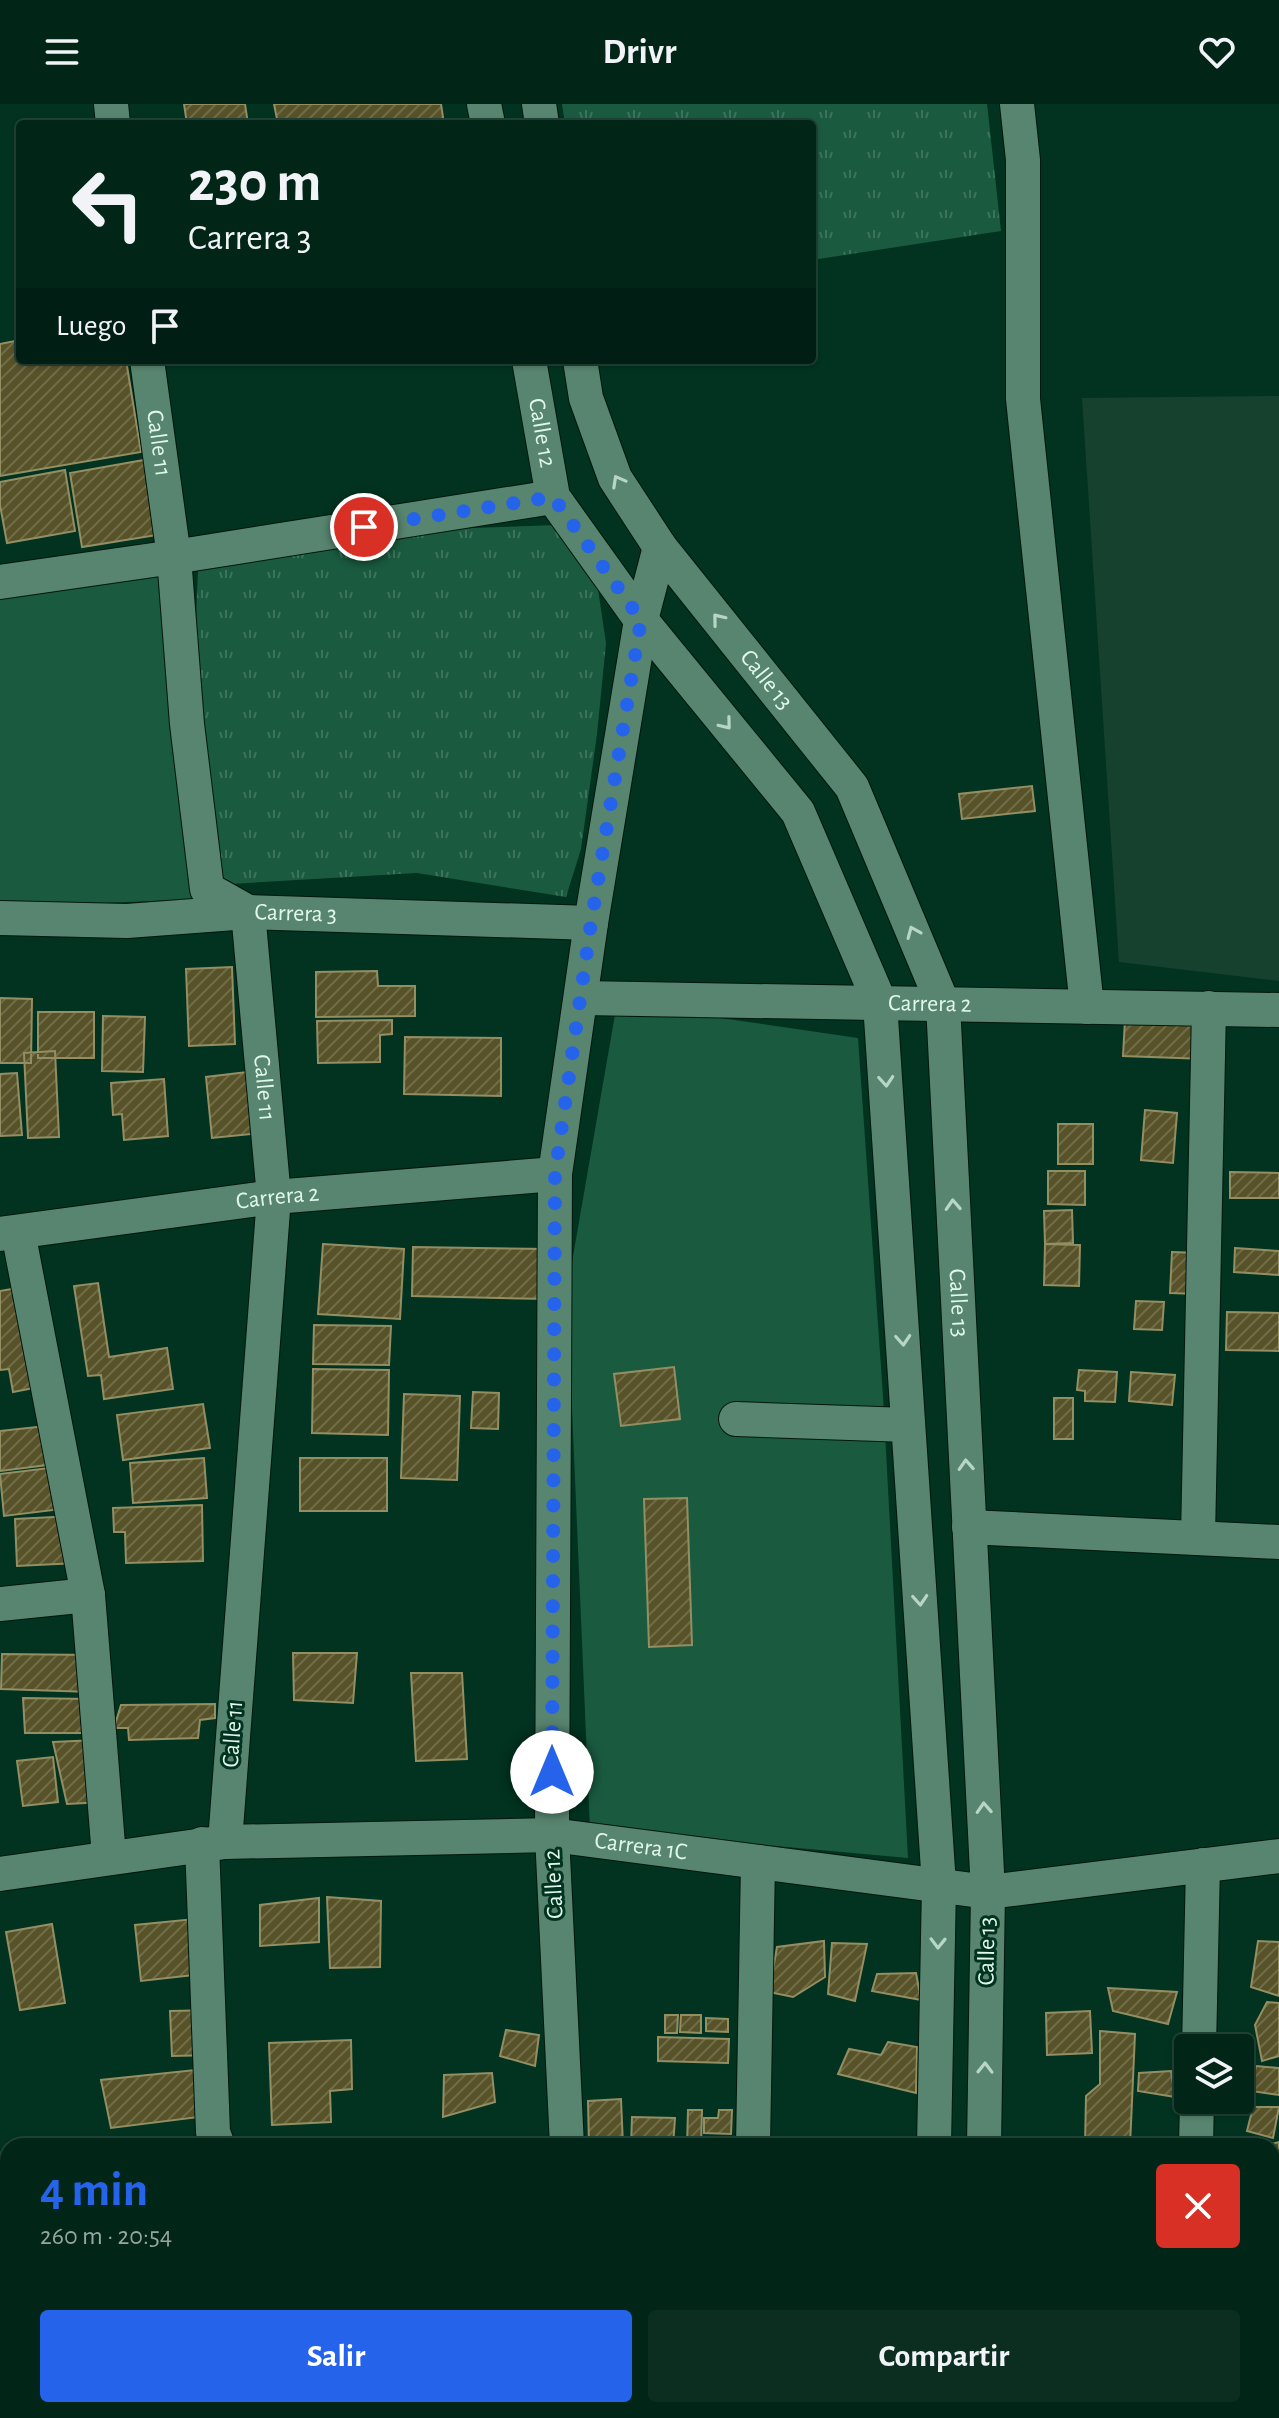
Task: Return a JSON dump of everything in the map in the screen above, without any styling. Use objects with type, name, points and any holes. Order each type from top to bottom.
[{"type":"street","points":[[1017,104],[1023,160],[1023,399],[1087,1007]]},
{"type":"street","name":"Calle 11","points":[[148,364],[174,557],[187,724],[207,889],[248,912],[274,1197],[213,1843],[215,2138]]},
{"type":"street","name":"Calle 12","points":[[530,364],[553,497],[641,620]]},
{"type":"street","name":"Calle 12","points":[[567,2138],[552,1835],[555,1174],[591,923],[641,620],[660,547],[615,478],[586,398],[581,364]]},
{"type":"street","points":[[0,582],[553,497]]},
{"type":"street","name":"Calle 13","points":[[660,547],[852,787],[943,1004],[988,1892],[984,2138]]},
{"type":"street","name":"Calle 13","points":[[641,620],[798,812],[880,1003],[939,1885],[934,2138]]},
{"type":"street","name":"Carrera 3","points":[[0,918],[127,921],[248,912],[591,923]]},
{"type":"street","name":"Carrera 2","points":[[582,998],[1279,1010]]},
{"type":"street","points":[[1198,1537],[1209,1008]]},
{"type":"street","name":"Carrera 2","points":[[9,1233],[274,1197],[555,1174]]},
{"type":"street","points":[[9,1233],[88,1595],[109,1857]]},
{"type":"street","points":[[736,1419],[908,1425]]},
{"type":"street","points":[[969,1527],[1279,1542]]},
{"type":"street","points":[[0,1604],[88,1595]]},
{"type":"street","name":"Carrera 1C","points":[[0,1874],[213,1843],[552,1835],[988,1892],[1279,1856]]},
{"type":"street","points":[[753,2138],[758,1862]]},
{"type":"street","points":[[1199,2034],[1203,1865]]},
{"type":"street","points":[[1196,2138],[1197,2114]]},
{"type":"shaded area","points":[[1279,396],[1279,981],[1119,962],[1082,398]]},
{"type":"green space","points":[[562,104],[987,104],[1001,231],[816,259],[816,120],[564,120]]},
{"type":"green space","points":[[558,525],[596,576],[606,643],[581,849],[566,897],[417,873],[213,885],[194,669],[198,570],[385,531]]},
{"type":"green space","points":[[168,569],[204,899],[0,907],[0,589]]},
{"type":"green space","points":[[617,1003],[858,1038],[883,1396],[908,1858],[590,1829],[567,1291]]},
{"type":"building","points":[[184,104],[245,104],[247,120],[186,120]]},
{"type":"building","points":[[274,104],[441,104],[443,120],[277,120]]},
{"type":"building","points":[[16,341],[16,364],[127,364],[141,452],[0,476],[0,344]]},
{"type":"building","points":[[144,460],[157,535],[82,547],[70,473]]},
{"type":"building","points":[[65,470],[75,531],[7,543],[0,505],[0,482]]},
{"type":"building","points":[[1032,786],[1035,811],[962,819],[959,794]]},
{"type":"building","points":[[232,967],[235,1044],[189,1046],[186,969]]},
{"type":"building","points":[[377,971],[378,986],[415,986],[415,1016],[316,1017],[316,972]]},
{"type":"building","points":[[0,998],[32,999],[31,1063],[0,1063]]},
{"type":"building","points":[[38,1012],[94,1012],[94,1058],[38,1058]]},
{"type":"building","points":[[103,1016],[145,1017],[143,1072],[102,1071]]},
{"type":"building","points":[[392,1020],[392,1034],[380,1035],[380,1062],[318,1063],[317,1021]]},
{"type":"building","points":[[1125,1020],[1206,1022],[1205,1059],[1123,1056]]},
{"type":"building","points":[[405,1037],[501,1038],[501,1096],[404,1094]]},
{"type":"building","points":[[55,1051],[59,1137],[28,1138],[24,1053]]},
{"type":"building","points":[[257,1071],[262,1133],[212,1138],[206,1077]]},
{"type":"building","points":[[17,1073],[22,1135],[0,1136],[0,1074]]},
{"type":"building","points":[[164,1079],[168,1136],[124,1140],[122,1114],[113,1115],[111,1083]]},
{"type":"building","points":[[1145,1110],[1177,1113],[1173,1163],[1141,1160]]},
{"type":"building","points":[[1058,1124],[1093,1124],[1093,1164],[1058,1164]]},
{"type":"building","points":[[1048,1171],[1085,1171],[1085,1205],[1048,1204]]},
{"type":"building","points":[[1230,1172],[1279,1173],[1279,1198],[1230,1198]]},
{"type":"building","points":[[1072,1210],[1073,1243],[1045,1244],[1044,1211]]},
{"type":"building","points":[[323,1244],[404,1249],[400,1319],[318,1314]]},
{"type":"building","points":[[1045,1244],[1080,1245],[1079,1286],[1044,1285]]},
{"type":"building","points":[[413,1247],[549,1249],[547,1299],[412,1296]]},
{"type":"building","points":[[1235,1248],[1279,1251],[1279,1275],[1234,1272]]},
{"type":"building","points":[[1172,1252],[1200,1253],[1198,1294],[1170,1293]]},
{"type":"building","points":[[98,1283],[109,1357],[167,1348],[173,1389],[104,1399],[101,1375],[88,1376],[74,1286]]},
{"type":"building","points":[[35,1285],[54,1384],[13,1392],[9,1369],[0,1370],[0,1291]]},
{"type":"building","points":[[1136,1301],[1164,1302],[1162,1330],[1134,1329]]},
{"type":"building","points":[[1227,1312],[1279,1313],[1279,1351],[1226,1350]]},
{"type":"building","points":[[314,1325],[391,1326],[389,1365],[313,1364]]},
{"type":"building","points":[[674,1367],[680,1419],[621,1426],[614,1374]]},
{"type":"building","points":[[313,1369],[389,1370],[388,1435],[312,1433]]},
{"type":"building","points":[[1079,1370],[1117,1372],[1115,1402],[1085,1401],[1085,1391],[1077,1390]]},
{"type":"building","points":[[1131,1372],[1175,1375],[1172,1405],[1129,1401]]},
{"type":"building","points":[[473,1392],[499,1393],[498,1429],[471,1428]]},
{"type":"building","points":[[404,1394],[460,1396],[457,1480],[401,1478]]},
{"type":"building","points":[[1054,1398],[1073,1398],[1073,1439],[1054,1439]]},
{"type":"building","points":[[203,1404],[210,1448],[123,1460],[117,1415]]},
{"type":"building","points":[[55,1425],[55,1464],[0,1471],[0,1431]]},
{"type":"building","points":[[204,1458],[207,1498],[133,1503],[130,1463]]},
{"type":"building","points":[[300,1458],[387,1458],[387,1511],[300,1511]]},
{"type":"building","points":[[57,1467],[62,1509],[4,1516],[0,1474]]},
{"type":"building","points":[[687,1498],[692,1645],[649,1647],[644,1499]]},
{"type":"building","points":[[202,1505],[203,1561],[126,1563],[125,1532],[114,1532],[113,1508]]},
{"type":"building","points":[[74,1516],[77,1563],[17,1566],[15,1519]]},
{"type":"building","points":[[293,1653],[357,1653],[353,1703],[294,1700]]},
{"type":"building","points":[[2,1654],[91,1655],[91,1692],[1,1689]]},
{"type":"building","points":[[411,1673],[462,1673],[467,1759],[416,1761]]},
{"type":"building","points":[[23,1698],[90,1699],[91,1733],[25,1733]]},
{"type":"building","points":[[215,1704],[215,1718],[200,1720],[198,1738],[129,1740],[128,1728],[114,1728],[121,1705]]},
{"type":"building","points":[[97,1740],[105,1802],[67,1804],[53,1742]]},
{"type":"building","points":[[53,1757],[58,1802],[23,1806],[17,1761]]},
{"type":"building","points":[[327,1897],[381,1901],[380,1967],[330,1968]]},
{"type":"building","points":[[319,1898],[319,1942],[260,1946],[260,1905]]},
{"type":"building","points":[[205,1918],[211,1973],[141,1981],[135,1925]]},
{"type":"building","points":[[52,1924],[65,2003],[20,2010],[6,1932]]},
{"type":"building","points":[[824,1941],[825,1977],[793,1997],[769,1992],[777,1947]]},
{"type":"building","points":[[1258,1941],[1279,1942],[1279,1996],[1251,1987]]},
{"type":"building","points":[[832,1943],[867,1944],[855,2001],[828,1994]]},
{"type":"building","points":[[916,1973],[921,2000],[872,1991],[877,1974]]},
{"type":"building","points":[[1108,1988],[1177,1992],[1168,2024],[1113,2011]]},
{"type":"building","points":[[1267,2002],[1279,2003],[1279,2056],[1262,2061],[1255,2025]]},
{"type":"building","points":[[214,2010],[216,2055],[172,2056],[170,2011]]},
{"type":"building","points":[[1090,2011],[1092,2053],[1047,2055],[1046,2013]]},
{"type":"building","points":[[665,2015],[678,2015],[677,2033],[665,2033]]},
{"type":"building","points":[[681,2015],[701,2015],[701,2033],[680,2032]]},
{"type":"building","points":[[706,2018],[728,2019],[728,2032],[706,2031]]},
{"type":"building","points":[[506,2030],[539,2035],[535,2066],[500,2056]]},
{"type":"building","points":[[1100,2031],[1135,2034],[1130,2138],[1085,2138],[1086,2096],[1100,2084]]},
{"type":"building","points":[[658,2037],[729,2039],[728,2063],[658,2061]]},
{"type":"building","points":[[351,2040],[352,2089],[330,2091],[331,2122],[272,2125],[269,2043]]},
{"type":"building","points":[[888,2042],[917,2047],[916,2093],[838,2074],[849,2049],[881,2055]]},
{"type":"building","points":[[1256,2066],[1279,2068],[1279,2095],[1254,2091]]},
{"type":"building","points":[[195,2070],[199,2117],[111,2128],[101,2080]]},
{"type":"building","points":[[1171,2071],[1174,2097],[1138,2091],[1139,2073]]},
{"type":"building","points":[[492,2073],[495,2102],[443,2117],[444,2075]]},
{"type":"building","points":[[621,2099],[623,2138],[589,2138],[588,2101]]},
{"type":"building","points":[[1254,2107],[1279,2107],[1273,2138],[1247,2131]]},
{"type":"building","points":[[688,2110],[702,2110],[701,2138],[687,2138]]},
{"type":"building","points":[[719,2110],[732,2110],[731,2134],[704,2133],[704,2118],[718,2118]]},
{"type":"building","points":[[632,2117],[675,2118],[674,2138],[631,2138]]},
{"type":"route","points":[[364,527],[553,497],[641,620],[591,923],[555,1174],[552,1772]]}]
